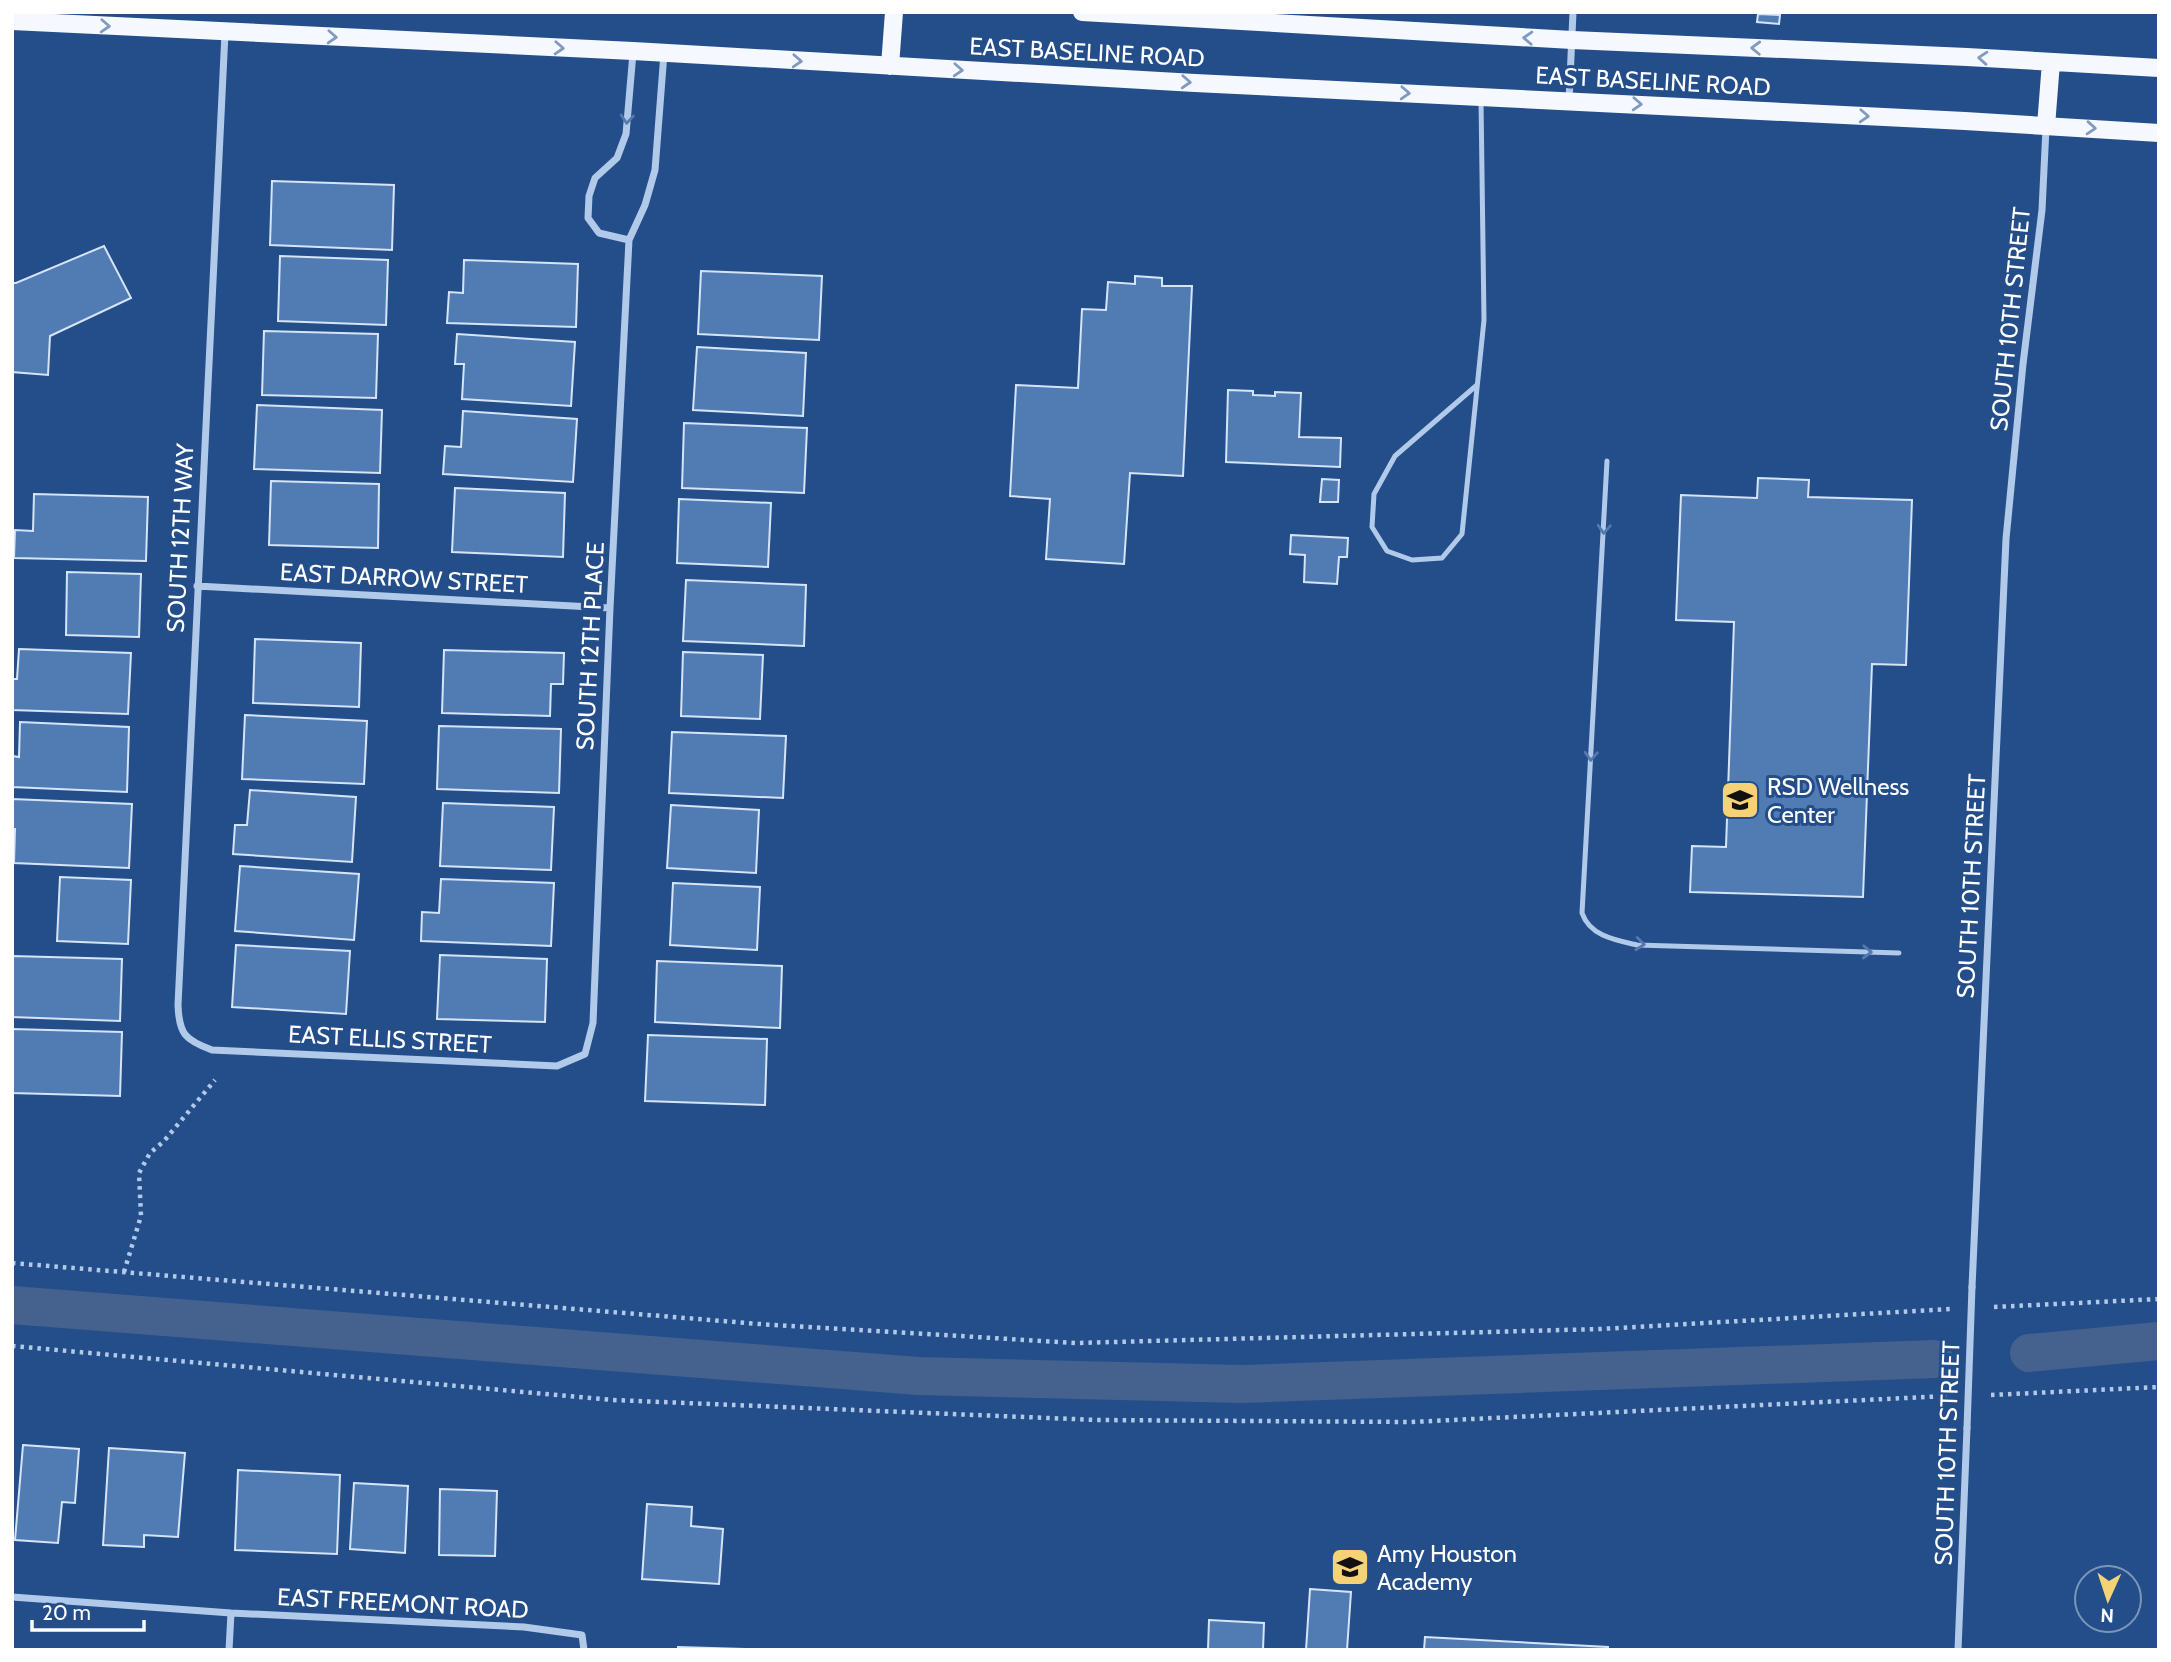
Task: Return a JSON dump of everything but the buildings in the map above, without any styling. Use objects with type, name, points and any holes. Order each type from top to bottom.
[{"type":"main road","points":[[890,66],[894,12]]},
{"type":"main road","name":"EAST BASELINE ROAD","points":[[1082,12],[1572,40],[2159,68]]},
{"type":"main road","name":"EAST BASELINE ROAD","points":[[12,21],[633,51],[2159,133]]},
{"type":"main road","points":[[2046,126],[2051,62]]},
{"type":"street","points":[[1569,101],[1573,12]]},
{"type":"street","name":"SOUTH 12TH WAY","points":[[192,1042],[179,1027],[178,1005],[225,32]]},
{"type":"street","points":[[629,240],[599,233],[588,218],[589,196],[595,178],[617,158],[626,134],[633,51]]},
{"type":"street","name":"SOUTH 12TH PLACE","points":[[585,1054],[593,1023],[629,240],[645,205],[654,170],[664,53]]},
{"type":"street","name":"SOUTH 10TH STREET","points":[[1958,1650],[2006,539],[2023,364],[2042,210],[2046,126]]},
{"type":"street","name":"EAST DARROW STREET","points":[[197,586],[610,608]]},
{"type":"street","name":"EAST ELLIS STREET","points":[[192,1042],[212,1050],[557,1066],[585,1054]]},
{"type":"street","name":"EAST FREEMONT ROAD","points":[[12,1597],[231,1613],[524,1627],[582,1635],[584,1650]]},
{"type":"street","points":[[229,1650],[231,1613]]},
{"type":"lane","points":[[1477,385],[1395,456],[1384,475],[1374,494],[1372,527],[1387,551],[1412,560],[1442,558],[1462,534],[1484,320],[1481,97]]},
{"type":"lane","points":[[1607,461],[1582,912],[1586,925],[1609,939],[1637,945],[1899,953]]},
{"type":"path","points":[[124,1272],[141,1216],[139,1173],[150,1153],[164,1141],[215,1080]]},
{"type":"path","points":[[12,1263],[760,1324],[1076,1343],[1600,1329],[1937,1309]]},
{"type":"path","points":[[2022,1306],[2159,1299]]},
{"type":"path","points":[[12,1346],[613,1400],[1097,1420],[1411,1422],[1941,1396]]},
{"type":"path","points":[[2010,1395],[2159,1387]]},
{"type":"waterway","points":[[12,1305],[918,1376],[1243,1384],[1934,1359]]},
{"type":"waterway","points":[[2029,1353],[2159,1341]]},
{"type":"place","name":"RSD Wellness Center","points":[[1740,800]]},
{"type":"place","name":"Amy Houston Academy","points":[[1350,1567]]}]
